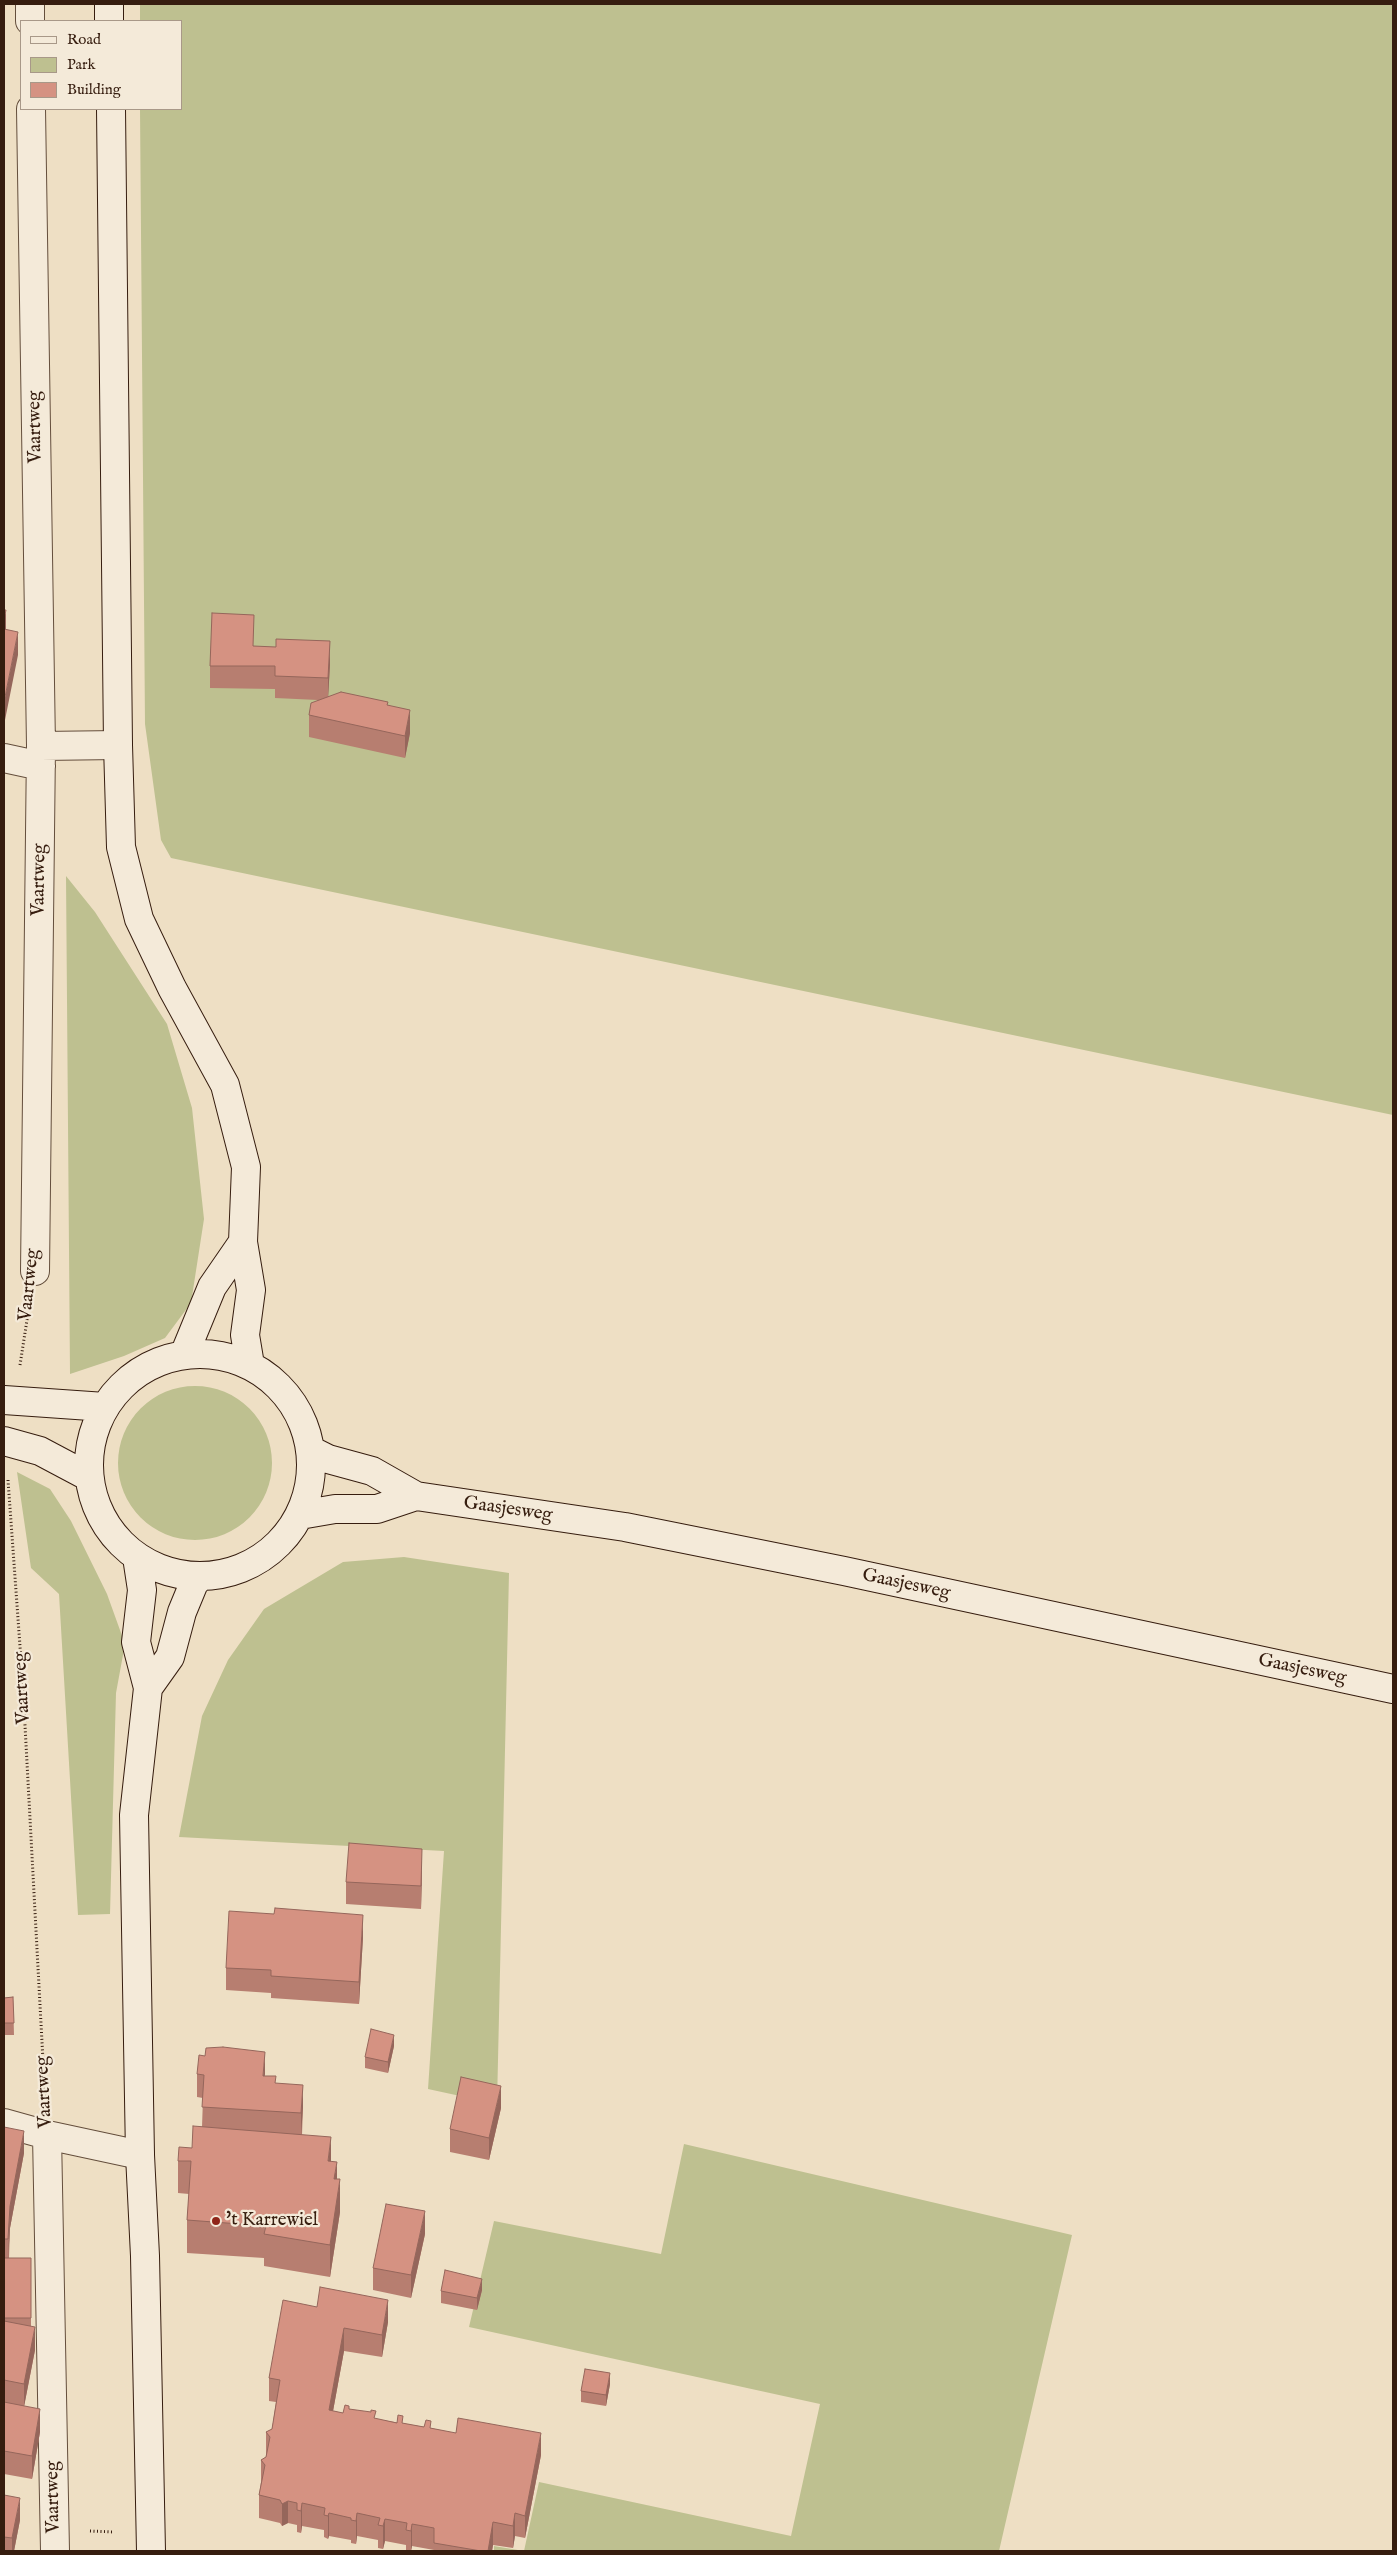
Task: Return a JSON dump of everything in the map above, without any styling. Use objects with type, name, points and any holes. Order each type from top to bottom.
[{"type":"street","points":[[30,4],[30,20]]},
{"type":"street","points":[[109,4],[109,20]]},
{"type":"street","name":"Vaartweg","points":[[31,110],[41,756],[35,1272]]},
{"type":"street","points":[[111,110],[118,745],[121,847],[139,919],[172,988],[225,1085],[246,1167],[243,1242],[251,1290],[245,1335],[250,1366]]},
{"type":"street","points":[[4,758],[41,756],[118,745]]},
{"type":"street","points":[[184,1355],[212,1287],[243,1242]]},
{"type":"street","points":[[184,1355],[217,1355],[250,1366],[272,1380],[290,1400],[304,1424],[310,1450],[310,1484],[300,1515],[282,1540],[259,1559],[231,1572],[201,1576],[168,1571],[137,1557],[114,1535],[98,1508],[89,1478],[91,1441],[105,1406],[126,1382],[152,1364],[184,1355]]},
{"type":"street","points":[[9,1400],[105,1406]]},
{"type":"street","points":[[6,1441],[40,1450],[89,1478]]},
{"type":"street","name":"Gaasjesweg","points":[[310,1450],[328,1459],[372,1471],[416,1496],[634,1529],[844,1571],[1393,1689]]},
{"type":"street","name":"Gaasjesweg","points":[[300,1515],[335,1509],[376,1508],[416,1496]]},
{"type":"street","points":[[137,1557],[142,1590],[136,1642],[148,1688],[134,1815],[140,2155],[145,2256],[151,2541]]},
{"type":"street","points":[[148,1688],[170,1657],[182,1612],[194,1583],[201,1576]]},
{"type":"street","points":[[4,2123],[47,2135],[140,2155]]},
{"type":"street","name":"Vaartweg","points":[[47,2135],[55,2541]]},
{"type":"path","name":"Vaartweg","points":[[9,1400],[35,1272]]},
{"type":"path","name":"Vaartweg","points":[[6,1441],[23,1688],[47,2135]]},
{"type":"path","points":[[55,2541],[151,2541]]},
{"type":"green space","points":[[140,4],[1393,4],[1393,1115],[171,858],[161,840],[145,724],[140,110],[182,110],[182,20],[140,20]]},
{"type":"green space","points":[[66,876],[95,912],[167,1024],[192,1108],[204,1219],[191,1303],[165,1338],[124,1356],[70,1374]]},
{"type":"green space","points":[[195,1386],[225,1391],[250,1408],[267,1433],[272,1463],[267,1493],[250,1518],[225,1535],[195,1540],[165,1535],[140,1518],[123,1493],[118,1463],[123,1433],[140,1408],[165,1391]]},
{"type":"green space","points":[[17,1472],[50,1489],[71,1521],[107,1594],[125,1644],[116,1693],[110,1914],[78,1915],[59,1594],[31,1568]]},
{"type":"green space","points":[[404,1557],[509,1573],[497,2104],[428,2089],[444,1851],[179,1837],[202,1716],[228,1660],[264,1609],[343,1562]]},
{"type":"green space","points":[[684,2144],[1072,2235],[999,2551],[524,2551],[539,2482],[791,2536],[820,2404],[469,2327],[494,2221],[661,2254]]},
{"type":"green space","points":[[494,2546],[524,2551],[494,2551]]},
{"type":"building","points":[[212,613],[254,615],[253,646],[276,647],[276,639],[330,641],[328,678],[275,676],[275,666],[210,666]]},
{"type":"building","points":[[4,629],[18,632],[4,702]]},
{"type":"building","points":[[341,692],[388,702],[387,705],[410,710],[405,736],[309,715],[311,703]]},
{"type":"building","points":[[349,1843],[422,1849],[421,1886],[346,1882]]},
{"type":"building","points":[[275,1908],[363,1915],[359,1982],[271,1976],[271,1970],[226,1968],[229,1911],[274,1914]]},
{"type":"building","points":[[13,1997],[14,2023],[4,2023],[4,1998]]},
{"type":"building","points":[[371,2029],[394,2035],[388,2062],[365,2057]]},
{"type":"building","points":[[223,2047],[265,2052],[263,2076],[276,2076],[275,2083],[303,2085],[301,2113],[202,2107],[204,2075],[197,2074],[199,2055],[205,2056],[206,2048]]},
{"type":"building","points":[[461,2077],[501,2086],[489,2138],[450,2129]]},
{"type":"building","points":[[193,2126],[331,2137],[328,2161],[337,2162],[334,2179],[340,2179],[330,2245],[264,2234],[266,2226],[187,2220],[191,2161],[178,2161],[179,2147],[192,2148]]},
{"type":"building","points":[[4,2127],[24,2131],[10,2206],[8,2239],[4,2239]]},
{"type":"building","points":[[386,2204],[425,2211],[411,2275],[373,2268]]},
{"type":"building","points":[[4,2258],[31,2258],[31,2318],[4,2318]]},
{"type":"building","points":[[445,2270],[482,2279],[477,2298],[441,2291]]},
{"type":"building","points":[[320,2287],[388,2300],[382,2335],[344,2328],[329,2410],[343,2413],[345,2405],[349,2406],[349,2409],[376,2411],[374,2418],[397,2423],[398,2415],[403,2416],[402,2423],[424,2427],[426,2420],[431,2421],[430,2428],[456,2433],[458,2418],[541,2433],[525,2516],[515,2513],[513,2526],[493,2522],[488,2551],[434,2543],[434,2528],[412,2524],[411,2531],[406,2530],[407,2523],[385,2519],[383,2526],[378,2525],[380,2518],[357,2513],[356,2521],[329,2513],[328,2516],[324,2515],[325,2508],[302,2503],[301,2511],[297,2510],[297,2503],[288,2501],[282,2504],[280,2500],[259,2495],[265,2465],[261,2460],[266,2457],[270,2437],[266,2432],[272,2429],[280,2380],[269,2378],[283,2300],[317,2307]]},
{"type":"building","points":[[4,2321],[35,2327],[24,2384],[4,2380]]},
{"type":"building","points":[[585,2369],[610,2373],[606,2395],[581,2391]]},
{"type":"building","points":[[4,2402],[40,2409],[32,2456],[4,2451]]},
{"type":"building","points":[[4,2495],[20,2498],[12,2538],[4,2537]]},
{"type":"place","name":"'t Karrewiel","points":[[216,2221]]}]
